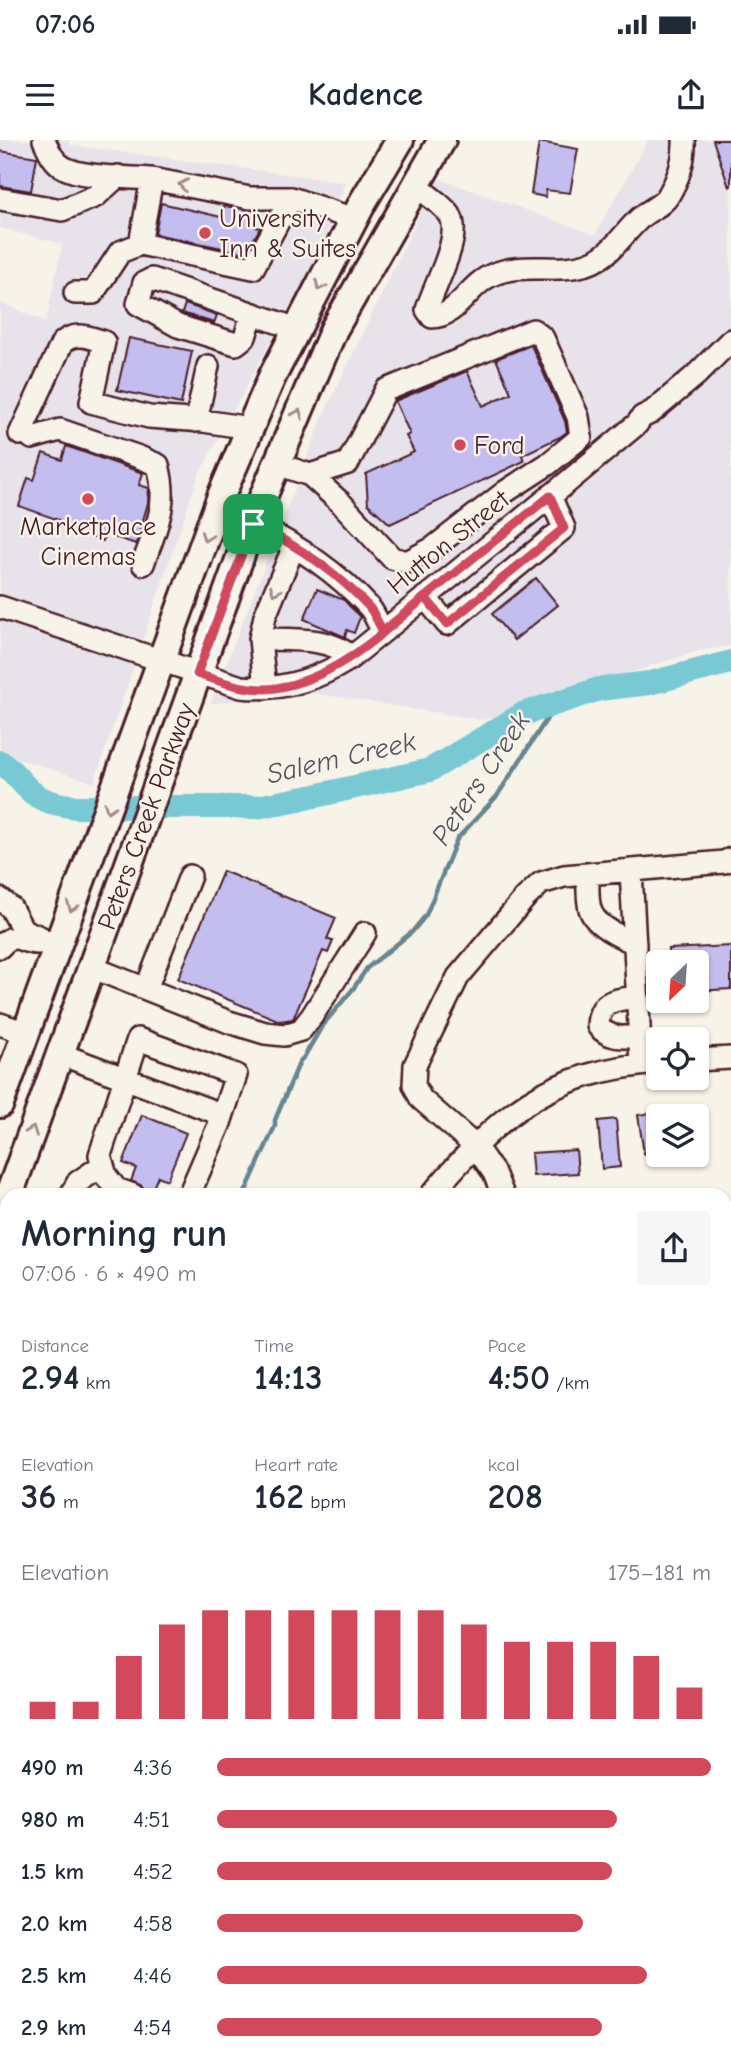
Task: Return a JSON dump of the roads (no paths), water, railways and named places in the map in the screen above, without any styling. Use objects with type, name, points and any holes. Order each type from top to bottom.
[{"type":"main road","name":"Peters Creek Parkway","points":[[0,1104],[26,1033],[49,945],[96,843],[221,496],[272,377],[354,219],[400,140]]},
{"type":"main road","name":"Peters Creek Parkway","points":[[13,1188],[133,848],[277,464],[334,329],[442,140]]},
{"type":"street","points":[[44,140],[52,157],[63,167],[78,173],[152,179],[250,198],[291,198],[354,219]]},
{"type":"street","points":[[416,186],[450,215],[454,230],[428,310],[432,317],[441,317],[479,282],[493,274],[516,268],[561,268],[587,264],[610,252],[640,217],[667,198],[685,160],[684,140]]},
{"type":"street","points":[[0,199],[62,210],[96,196],[118,176]]},
{"type":"street","points":[[140,244],[152,179]]},
{"type":"street","points":[[75,293],[93,293],[120,251],[140,244],[253,268],[291,198]]},
{"type":"street","points":[[252,314],[245,337],[236,344],[177,327],[138,304],[144,283],[152,279],[298,329]]},
{"type":"street","points":[[277,464],[310,475],[341,503],[392,558],[407,562],[433,548],[505,492],[548,464],[580,437],[578,417],[543,338],[533,330],[386,390],[348,463],[310,475]]},
{"type":"street","points":[[143,564],[163,505],[163,485],[158,466],[60,430],[26,436],[62,343],[69,337],[82,335],[104,342],[91,402],[149,417],[250,428]]},
{"type":"street","name":"Hutton Street","points":[[0,607],[241,687],[277,688],[320,675],[351,657],[550,496],[696,375],[731,340]]},
{"type":"street","points":[[196,421],[208,366]]},
{"type":"street","points":[[425,597],[447,624],[564,528],[550,496]]},
{"type":"street","points":[[253,524],[320,561],[371,609],[383,631]]},
{"type":"street","points":[[265,688],[260,639],[265,615],[294,546]]},
{"type":"street","points":[[260,639],[327,644],[340,648],[351,657]]},
{"type":"street","points":[[500,1188],[494,1173],[475,1146],[421,1098],[414,1085],[415,1065],[458,977],[541,883],[564,876],[724,862],[731,859]]},
{"type":"street","points":[[631,870],[639,1036],[646,1056]]},
{"type":"street","points":[[588,874],[590,911],[601,923],[635,943]]},
{"type":"street","points":[[146,989],[190,876]]},
{"type":"street","points":[[0,899],[11,908],[23,930],[40,937],[49,945]]},
{"type":"street","points":[[0,911],[4,914],[8,942],[49,945]]},
{"type":"street","points":[[91,967],[229,1022],[265,1033],[284,1035],[300,1030],[312,1016],[365,933]]},
{"type":"street","points":[[638,997],[605,1005],[598,1014],[598,1026],[612,1037],[639,1036]]},
{"type":"street","points":[[0,1024],[26,1033]]},
{"type":"street","points":[[115,1188],[106,1176],[100,1155],[138,1039],[236,1075],[220,1123],[192,1188]]},
{"type":"street","points":[[60,1054],[215,1112],[220,1123]]},
{"type":"street","points":[[709,1059],[731,1058]]},
{"type":"street","points":[[437,1188],[504,1119],[536,1097],[558,1084],[601,1071],[646,1064]]},
{"type":"street","points":[[75,1188],[78,1182],[103,1165]]},
{"type":"waterway","name":"Salem Creek","points":[[0,762],[38,796],[53,803],[75,807],[257,807],[430,770],[523,714],[599,689],[650,683],[731,662]]},
{"type":"waterway","name":"Peters Creek","points":[[247,1188],[300,1061],[322,1026],[367,968],[412,932],[426,915],[457,839],[497,796],[557,703]]},
{"type":"place","name":"University Inn & Suites","points":[[205,233]]},
{"type":"place","name":"Ford","points":[[460,445]]},
{"type":"place","name":"Marketplace Cinemas","points":[[88,499]]}]
